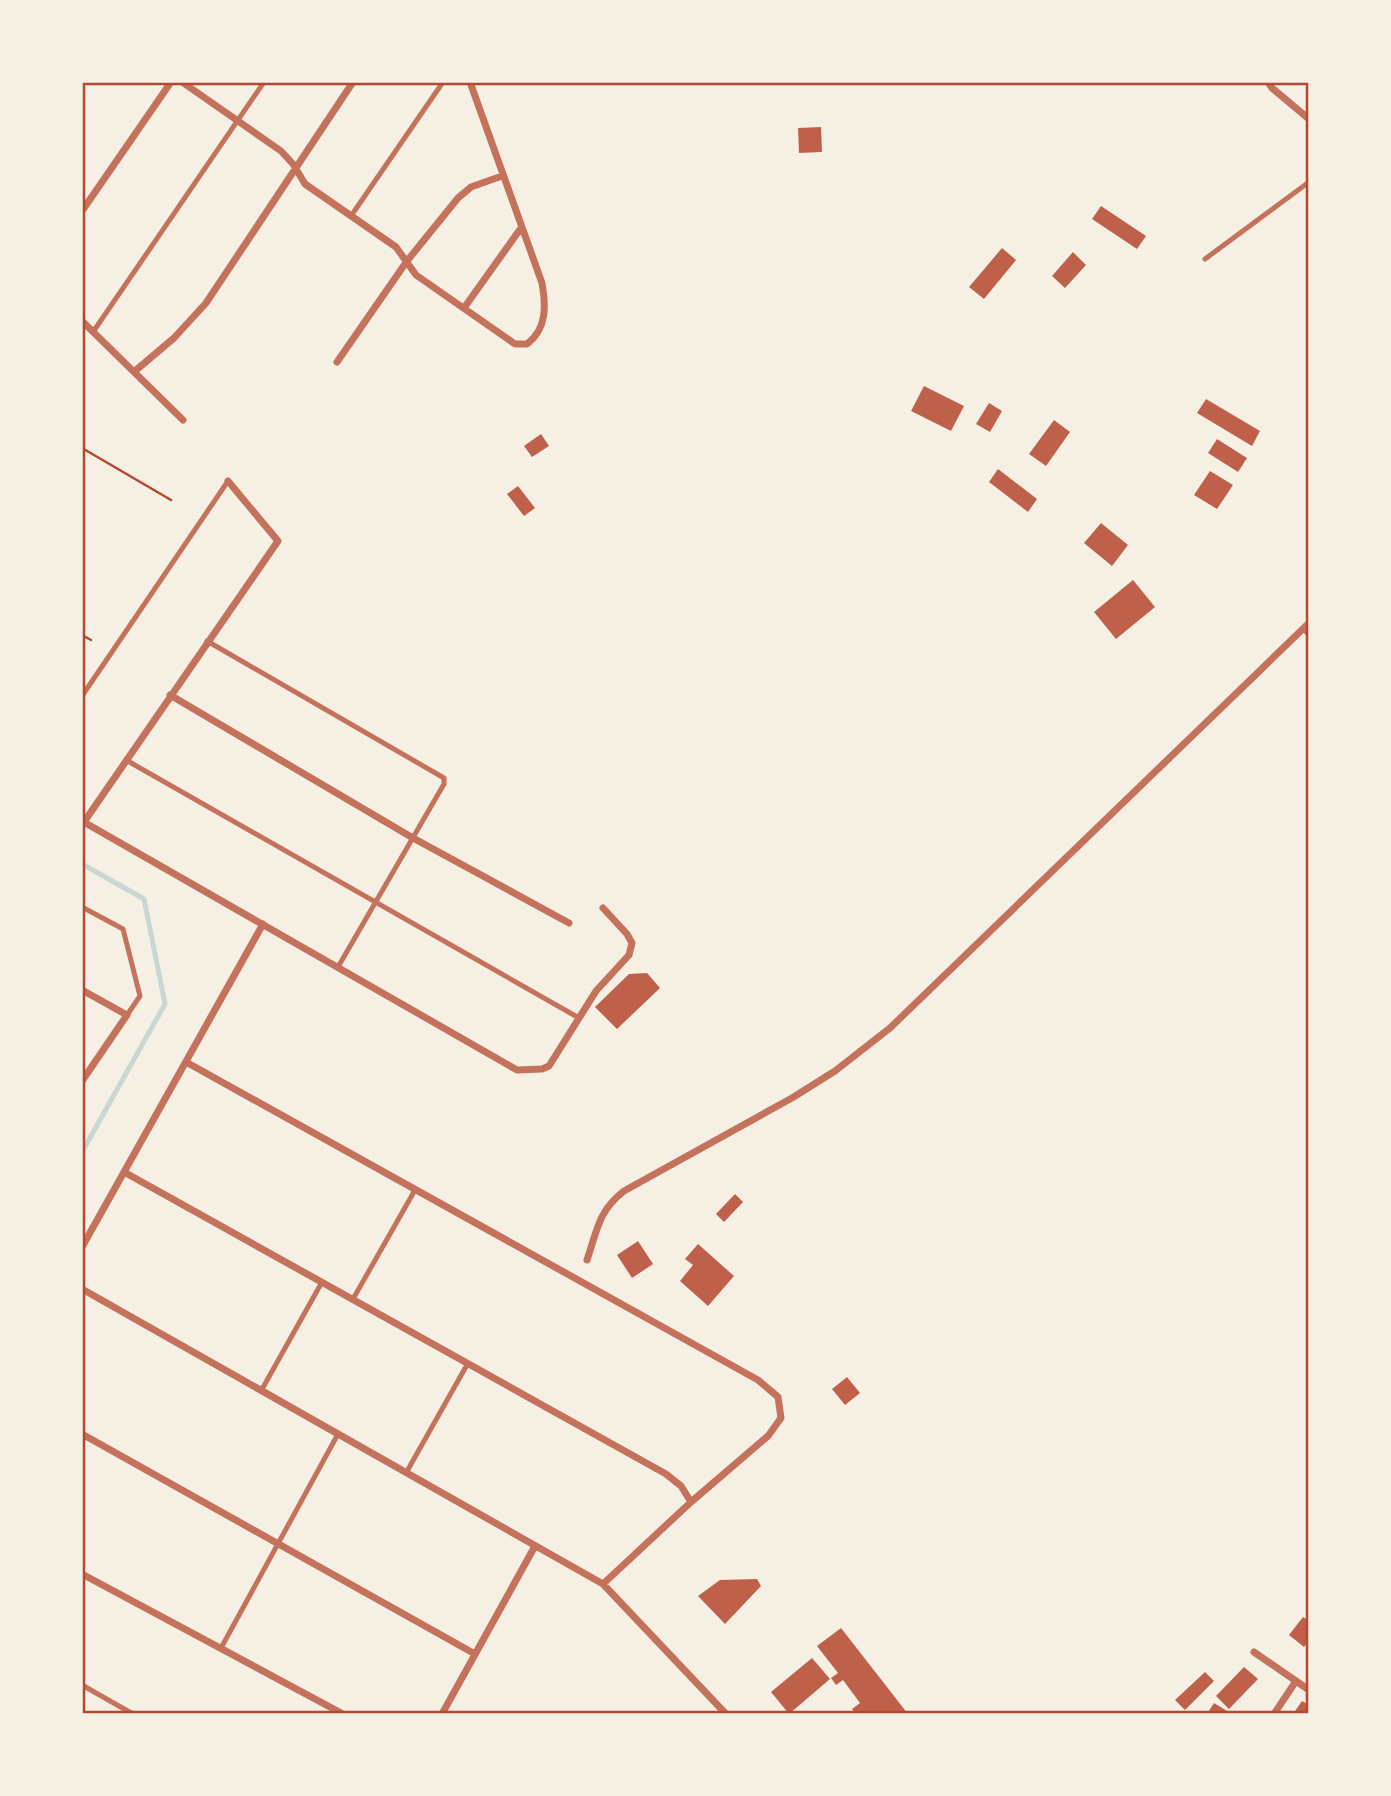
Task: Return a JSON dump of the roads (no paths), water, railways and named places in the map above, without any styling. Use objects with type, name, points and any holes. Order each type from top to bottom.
[{"type":"street","points":[[82,211],[171,82]]},
{"type":"street","points":[[182,82],[281,151],[305,184],[396,247],[416,275],[515,344],[527,344],[534,339],[545,314],[542,283],[470,82]]},
{"type":"street","points":[[135,371],[174,338],[206,303],[297,170],[353,82]]},
{"type":"street","points":[[1268,82],[1309,119]]},
{"type":"street","points":[[337,362],[407,261],[458,198],[471,187],[502,176]]},
{"type":"street","points":[[464,308],[522,228]]},
{"type":"street","points":[[82,321],[183,420]]},
{"type":"street","points":[[228,481],[278,541],[83,821],[517,1070],[542,1069],[549,1066],[596,991],[629,954],[632,943],[627,934],[603,908]]},
{"type":"street","points":[[587,1260],[602,1214],[610,1202],[624,1191],[798,1094],[835,1071],[890,1028],[1307,629]]},
{"type":"street","points":[[170,695],[413,838],[569,923]]},
{"type":"street","points":[[82,1247],[263,924]]},
{"type":"street","points":[[82,990],[127,1015],[85,1069],[82,1081]]},
{"type":"street","points":[[186,1062],[758,1380],[778,1397],[780,1418],[768,1436],[691,1502],[603,1584]]},
{"type":"street","points":[[124,1172],[666,1474],[681,1486],[691,1502]]},
{"type":"street","points":[[82,1289],[603,1584],[726,1714]]},
{"type":"street","points":[[82,1434],[475,1654]]},
{"type":"street","points":[[442,1714],[535,1546]]},
{"type":"street","points":[[82,1574],[344,1714]]},
{"type":"street","points":[[1254,1651],[1309,1690]]},
{"type":"street","points":[[1274,1714],[1296,1681]]},
{"type":"lane","points":[[93,332],[264,82]]},
{"type":"lane","points":[[351,216],[443,82]]},
{"type":"lane","points":[[1205,259],[1309,182]]},
{"type":"lane","points":[[82,696],[228,481]]},
{"type":"lane","points":[[206,641],[444,778],[444,784],[338,967]]},
{"type":"lane","points":[[126,760],[579,1018]]},
{"type":"lane","points":[[82,906],[123,929],[140,996],[127,1015]]},
{"type":"lane","points":[[353,1299],[415,1191]]},
{"type":"lane","points":[[261,1391],[322,1282]]},
{"type":"lane","points":[[407,1473],[468,1363]]},
{"type":"lane","points":[[221,1648],[338,1434]]},
{"type":"lane","points":[[82,1685],[133,1714]]},
{"type":"waterway","points":[[82,864],[144,899],[165,1004],[82,1152]]}]
